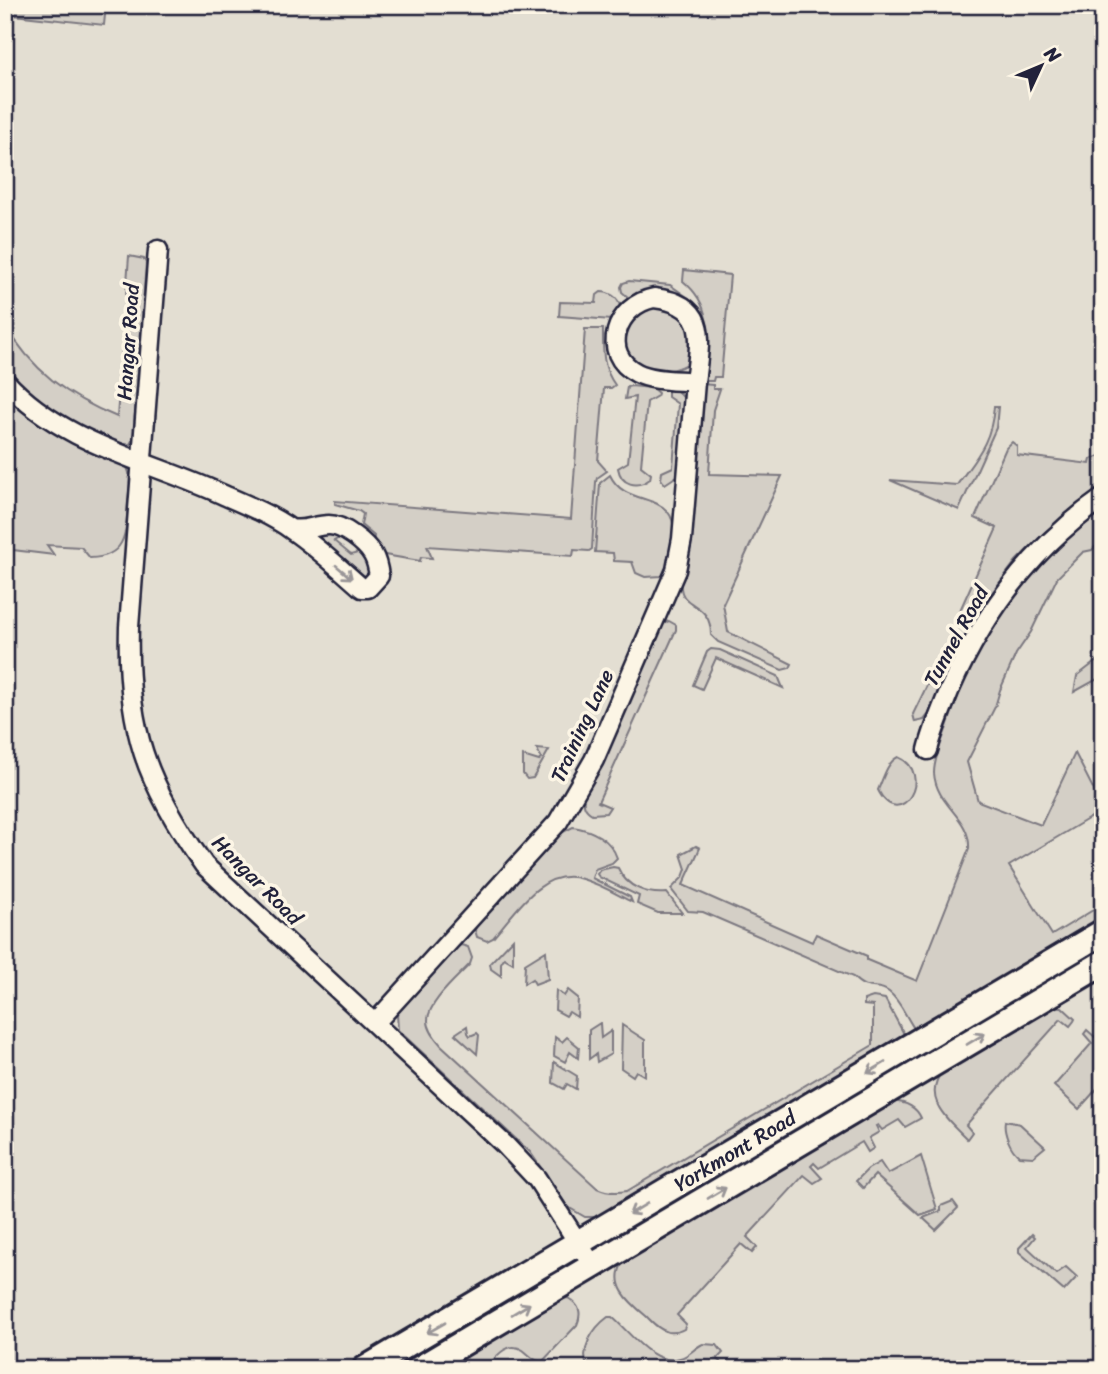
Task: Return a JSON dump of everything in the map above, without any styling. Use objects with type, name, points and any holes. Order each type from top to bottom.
[{"type":"street","name":"Hangar Road","points":[[158,250],[128,671],[135,723],[155,784],[172,819],[204,865],[375,1023],[537,1179],[593,1266]]},
{"type":"street","name":"Training Lane","points":[[375,1023],[558,821],[594,760],[676,570],[682,538],[701,337],[698,324],[690,313],[668,300],[641,301],[629,309],[620,320],[616,334],[618,350],[625,363],[635,373],[647,377],[695,382]]},
{"type":"street","points":[[5,381],[28,404],[60,425],[110,451],[161,468],[226,496],[291,529],[362,588],[368,588],[379,576],[377,563],[371,552],[345,530],[328,525],[303,531],[291,529]]},
{"type":"street","name":"Tunnel Road","points":[[928,750],[955,679],[992,610],[1035,555],[1064,527],[1103,498]]},
{"type":"street","name":"Yorkmont Road","points":[[365,1369],[1103,932]]},
{"type":"street","name":"Yorkmont Road","points":[[419,1369],[1103,963]]},
{"type":"street","points":[[1043,968],[1059,989]]},
{"type":"street","points":[[917,1043],[930,1066]]},
{"type":"shaded area","points":[[5,5],[1103,5],[1103,1369],[5,1369]]},
{"type":"shaded area","points":[[5,5],[106,5],[104,25],[5,14]]},
{"type":"shaded area","points":[[129,256],[144,259],[146,263],[133,439],[130,444],[118,443],[82,428],[41,403],[11,378],[5,367],[4,352],[5,324],[27,355],[52,380],[82,400],[117,417]]},
{"type":"shaded area","points":[[684,270],[730,275],[721,377],[714,377],[713,381],[703,381],[707,339],[705,314],[694,292],[683,281]]},
{"type":"shaded area","points":[[629,281],[670,285],[690,299],[655,292],[629,298],[622,292],[621,287]]},
{"type":"shaded area","points":[[601,292],[613,296],[619,303],[612,320],[559,316],[560,302],[596,303],[597,295]]},
{"type":"shaded area","points":[[652,306],[675,310],[692,329],[693,359],[686,365],[665,371],[654,370],[644,368],[628,356],[624,346],[626,323]]},
{"type":"shaded area","points":[[585,329],[603,329],[605,365],[615,385],[604,388],[598,461],[607,471],[597,478],[596,482],[592,549],[574,550],[573,556],[427,546],[432,558],[421,557],[420,561],[379,554],[373,544],[374,536],[361,525],[363,514],[335,504],[335,501],[571,519]]},
{"type":"shaded area","points":[[702,384],[720,389],[713,410],[709,474],[782,476],[723,604],[728,632],[792,664],[790,668],[782,670],[718,642],[711,635],[707,617],[683,595],[681,578],[688,546]]},
{"type":"shaded area","points":[[627,387],[652,388],[658,393],[647,402],[641,466],[651,474],[650,479],[640,484],[626,482],[618,468],[628,462],[635,397],[625,399]]},
{"type":"shaded area","points":[[673,387],[683,397],[684,406],[679,468],[677,476],[665,484],[661,479],[662,472],[673,467],[678,404],[668,397],[668,388]]},
{"type":"shaded area","points":[[5,391],[127,467],[130,483],[127,522],[122,540],[112,553],[90,558],[81,547],[47,545],[54,555],[5,549]]},
{"type":"shaded area","points":[[994,407],[998,407],[996,428],[959,510],[890,480],[957,485],[986,440]]},
{"type":"shaded area","points":[[1012,442],[1017,446],[1017,455],[1090,464],[1091,459],[1103,455],[1103,487],[1045,532],[1016,561],[975,615],[964,618],[960,613],[961,608],[997,528],[975,518],[1006,448]]},
{"type":"shaded area","points":[[610,475],[618,486],[628,493],[662,506],[669,514],[674,526],[673,545],[669,566],[662,576],[645,577],[636,573],[632,562],[614,561],[613,553],[595,552],[600,483]]},
{"type":"shaded area","points":[[1101,512],[1103,539],[1092,550],[1083,552],[1057,578],[1031,632],[1016,654],[995,707],[967,762],[978,801],[1041,825],[1075,753],[1103,808],[1103,821],[1098,813],[1009,866],[1052,935],[1103,904],[1103,920],[916,1031],[897,1000],[884,989],[868,987],[853,977],[703,912],[688,911],[671,889],[683,877],[686,869],[681,854],[696,846],[700,848],[683,885],[812,942],[816,934],[917,981],[969,849],[965,828],[941,794],[934,773],[935,761],[958,695],[988,635],[1027,580],[1075,532]]},
{"type":"shaded area","points":[[323,530],[341,537],[334,541],[351,555],[361,552],[368,560],[372,572],[366,580],[319,540]]},
{"type":"shaded area","points":[[669,621],[676,625],[676,630],[598,802],[610,807],[606,813],[592,814],[585,806],[584,795],[662,625]]},
{"type":"shaded area","points":[[946,646],[952,650],[953,656],[929,714],[924,720],[915,722],[913,714]]},
{"type":"shaded area","points":[[711,649],[720,650],[778,676],[783,688],[716,658],[702,689],[693,685],[707,652]]},
{"type":"shaded area","points":[[1103,656],[1103,676],[1074,692],[1077,676]]},
{"type":"shaded area","points":[[537,749],[549,750],[533,778],[527,779],[523,774],[523,756],[539,761],[541,758]]},
{"type":"shaded area","points":[[898,757],[909,765],[914,775],[914,786],[911,796],[896,806],[887,802],[878,790],[888,767]]},
{"type":"shaded area","points":[[573,827],[594,833],[614,851],[617,858],[612,863],[595,869],[592,878],[630,897],[632,902],[582,879],[555,879],[531,894],[493,938],[487,941],[477,937],[477,924],[561,833]]},
{"type":"shaded area","points":[[618,868],[626,880],[638,888],[652,893],[667,893],[682,913],[658,913],[637,904],[639,896],[597,874],[600,870]]},
{"type":"shaded area","points":[[513,939],[513,963],[504,958],[501,963],[501,976],[491,969],[490,963]]},
{"type":"shaded area","points":[[461,945],[468,947],[472,958],[470,964],[432,1006],[429,1028],[441,1045],[597,1188],[608,1192],[627,1191],[873,1045],[873,1006],[864,1005],[864,1000],[873,997],[885,999],[904,1034],[903,1038],[616,1212],[585,1217],[568,1207],[530,1152],[398,1030],[397,1014],[401,1007]]},
{"type":"shaded area","points":[[546,951],[548,979],[535,984],[532,979],[524,984],[525,964]]},
{"type":"shaded area","points":[[556,990],[564,996],[568,990],[578,998],[577,1017],[569,1012],[566,1016],[555,1010]]},
{"type":"shaded area","points":[[1049,1006],[1062,1007],[1074,1021],[1070,1026],[1061,1019],[966,1125],[972,1132],[967,1139],[939,1108],[935,1090],[943,1070]]},
{"type":"shaded area","points":[[600,1023],[601,1038],[611,1031],[611,1054],[597,1062],[596,1054],[589,1059],[589,1030]]},
{"type":"shaded area","points":[[622,1025],[645,1040],[645,1076],[636,1071],[633,1076],[621,1068]]},
{"type":"shaded area","points":[[467,1026],[470,1036],[477,1033],[479,1035],[477,1054],[455,1034]]},
{"type":"shaded area","points":[[1087,1030],[1103,1044],[1103,1082],[1079,1109],[1054,1086],[1092,1043],[1084,1034]]},
{"type":"shaded area","points":[[555,1037],[562,1042],[567,1037],[579,1047],[578,1058],[570,1052],[565,1062],[554,1056]]},
{"type":"shaded area","points":[[554,1062],[577,1076],[576,1089],[567,1084],[564,1089],[553,1083]]},
{"type":"shaded area","points":[[892,1101],[909,1105],[921,1118],[905,1127],[899,1120],[882,1130],[876,1126],[879,1132],[869,1138],[874,1148],[868,1152],[862,1142],[819,1168],[814,1163],[811,1166],[822,1178],[814,1183],[804,1175],[747,1237],[757,1247],[752,1253],[741,1244],[677,1315],[686,1324],[684,1329],[678,1332],[662,1330],[627,1299],[619,1285],[618,1277],[624,1261]]},
{"type":"shaded area","points":[[837,1103],[840,1105],[602,1249],[599,1247],[598,1245]]},
{"type":"shaded area","points":[[1005,1121],[1020,1124],[1045,1147],[1033,1157],[1019,1156],[1008,1140]]},
{"type":"shaded area","points":[[921,1156],[937,1209],[920,1215],[875,1175],[863,1188],[856,1181],[880,1162],[888,1174]]},
{"type":"shaded area","points":[[953,1201],[958,1208],[936,1230],[923,1218],[941,1211],[941,1206]]},
{"type":"shaded area","points":[[1032,1234],[1035,1237],[1027,1247],[1056,1274],[1066,1267],[1077,1277],[1064,1291],[1019,1252],[1019,1248]]},
{"type":"shaded area","points":[[568,1298],[579,1310],[577,1325],[542,1362],[517,1347],[512,1347],[497,1356],[485,1369],[439,1369],[560,1299]]},
{"type":"shaded area","points":[[608,1317],[612,1317],[651,1353],[661,1358],[680,1358],[703,1344],[717,1345],[723,1353],[717,1359],[728,1369],[588,1369],[586,1347],[597,1327]]}]
